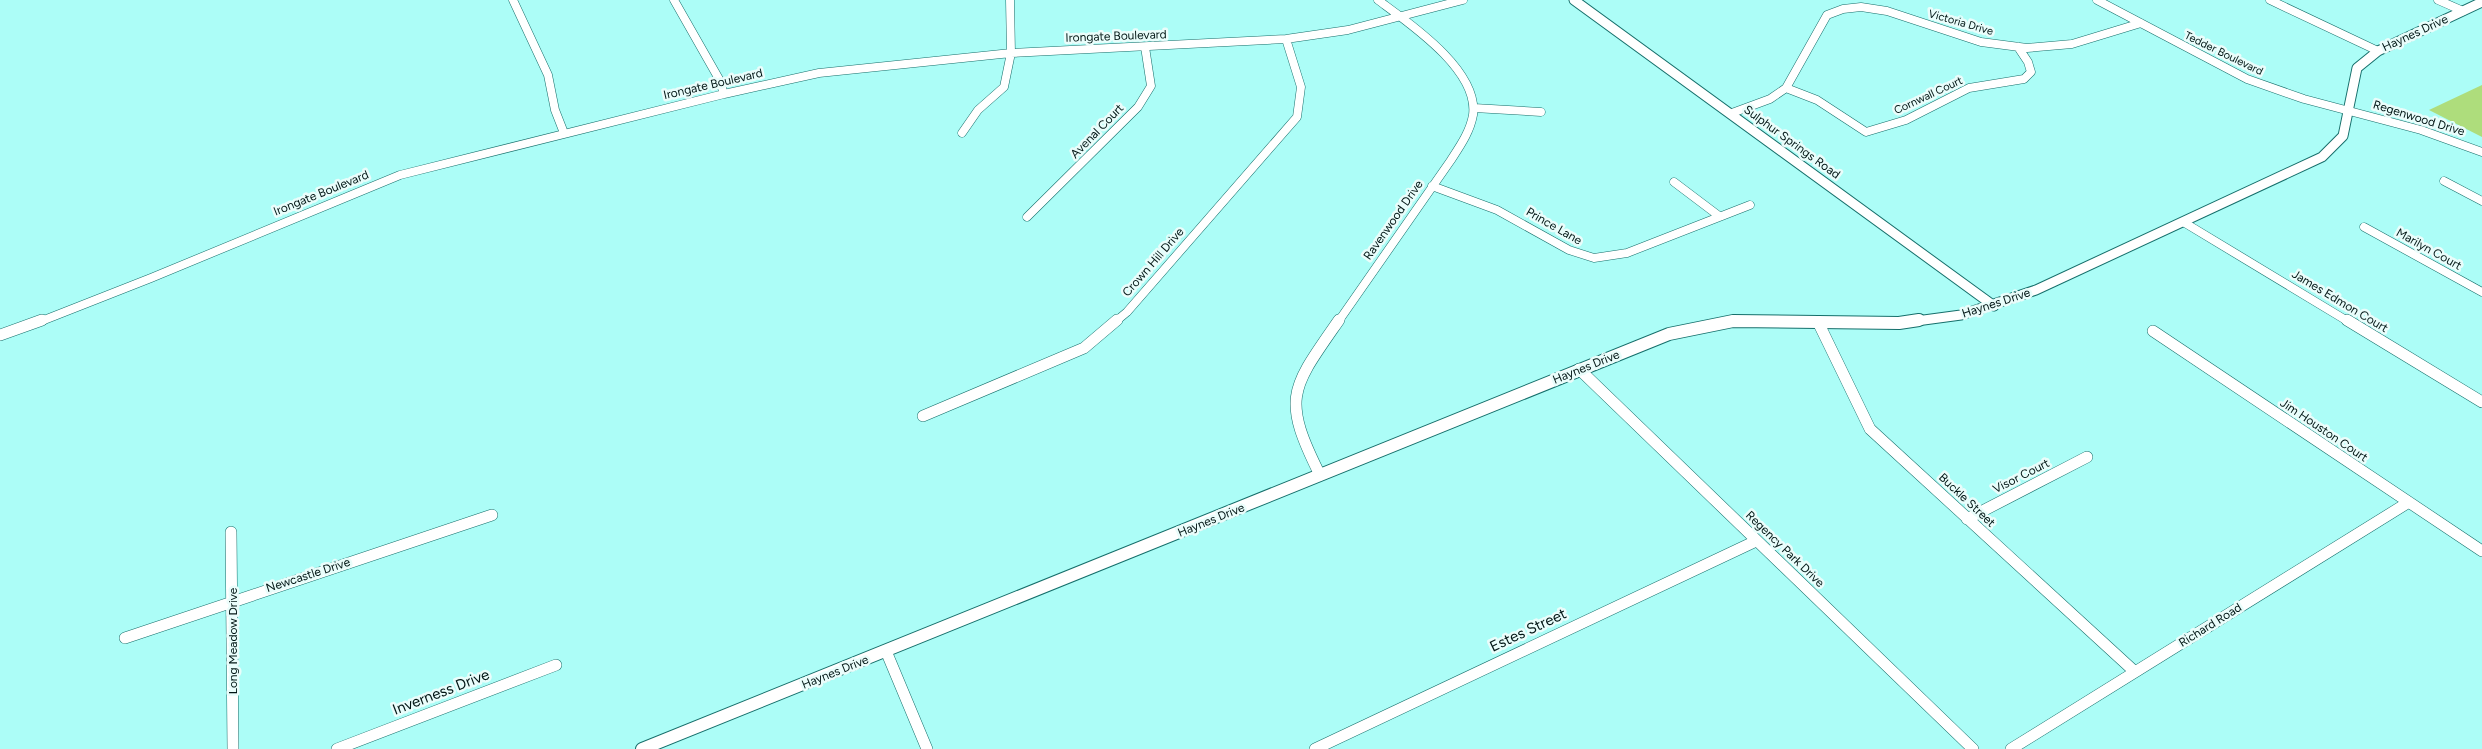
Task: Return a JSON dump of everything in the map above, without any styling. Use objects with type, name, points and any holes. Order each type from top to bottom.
[{"type":"street","points":[[513,0],[548,75],[555,110],[564,133]]},
{"type":"street","points":[[674,0],[719,80],[724,94]]},
{"type":"street","points":[[962,133],[978,110],[1004,87],[1011,52],[1010,0]]},
{"type":"street","points":[[1378,0],[1402,17],[1450,61],[1468,86],[1474,108],[1541,112]]},
{"type":"street","name":"Irongate Boulevard","points":[[0,335],[105,298],[355,192],[400,175],[724,94],[818,74],[1011,52],[1145,48],[1286,39],[1348,30],[1463,0]]},
{"type":"street","name":"Sulphur Springs Road","points":[[1574,0],[1732,113],[1994,306]]},
{"type":"street","points":[[1849,0],[1855,8]]},
{"type":"street","name":"Tedder Boulevard","points":[[2097,0],[2247,78],[2304,99],[2348,111]]},
{"type":"street","points":[[2270,0],[2378,51]]},
{"type":"street","points":[[2438,0],[2463,11]]},
{"type":"street","name":"Haynes Drive","points":[[642,749],[1669,334],[1733,321],[1898,323],[1961,316],[2036,290],[2185,223],[2322,157],[2343,136],[2357,68],[2378,51],[2482,2]]},
{"type":"street","name":"Victoria Drive","points":[[1732,113],[1770,99],[1786,88],[1828,15],[1843,8],[1887,11],[1981,42],[2018,47],[2072,44],[2141,23]]},
{"type":"street","name":"Crown Hill Drive","points":[[923,416],[1084,348],[1127,312],[1296,117],[1302,101],[1302,88],[1286,39]]},
{"type":"street","name":"Cornwall Court","points":[[1786,88],[1817,100],[1866,132],[1906,120],[1969,88],[2024,79],[2031,72],[2028,62],[2018,47]]},
{"type":"street","name":"Avenal Court","points":[[1028,217],[1138,107],[1151,86],[1145,48]]},
{"type":"street","name":"Ravenwood Drive","points":[[1320,475],[1298,429],[1294,409],[1296,387],[1305,369],[1466,135],[1474,108]]},
{"type":"street","name":"Regenwood Drive","points":[[2348,111],[2421,130],[2482,152]]},
{"type":"street","points":[[2444,181],[2482,201]]},
{"type":"street","points":[[1674,182],[1719,216]]},
{"type":"street","name":"Prince Lane","points":[[1432,186],[1487,204],[1520,220],[1558,246],[1576,255],[1594,259],[1612,258],[1627,253],[1750,205]]},
{"type":"street","name":"James Edmon Court","points":[[2185,223],[2482,402]]},
{"type":"street","name":"Marilyn Court","points":[[2364,227],[2482,292]]},
{"type":"street","name":"Buckle Street","points":[[1818,322],[1870,429],[2134,671]]},
{"type":"street","name":"Jim Houston Court","points":[[2153,331],[2482,551]]},
{"type":"street","name":"Regency Park Drive","points":[[1580,369],[1973,749]]},
{"type":"street","name":"Visor Court","points":[[1967,519],[2087,457]]},
{"type":"street","name":"Richard Road","points":[[2011,749],[2409,502]]},
{"type":"street","name":"Newcastle Drive","points":[[125,638],[233,600],[492,515]]},
{"type":"street","name":"Long Meadow Drive","points":[[231,532],[233,749]]},
{"type":"street","name":"Estes Street","points":[[1315,749],[1756,541]]},
{"type":"street","points":[[886,651],[927,749]]},
{"type":"street","name":"Inverness Drive","points":[[337,749],[556,665]]},
{"type":"green space","points":[[2482,85],[2482,137],[2429,110]]}]
